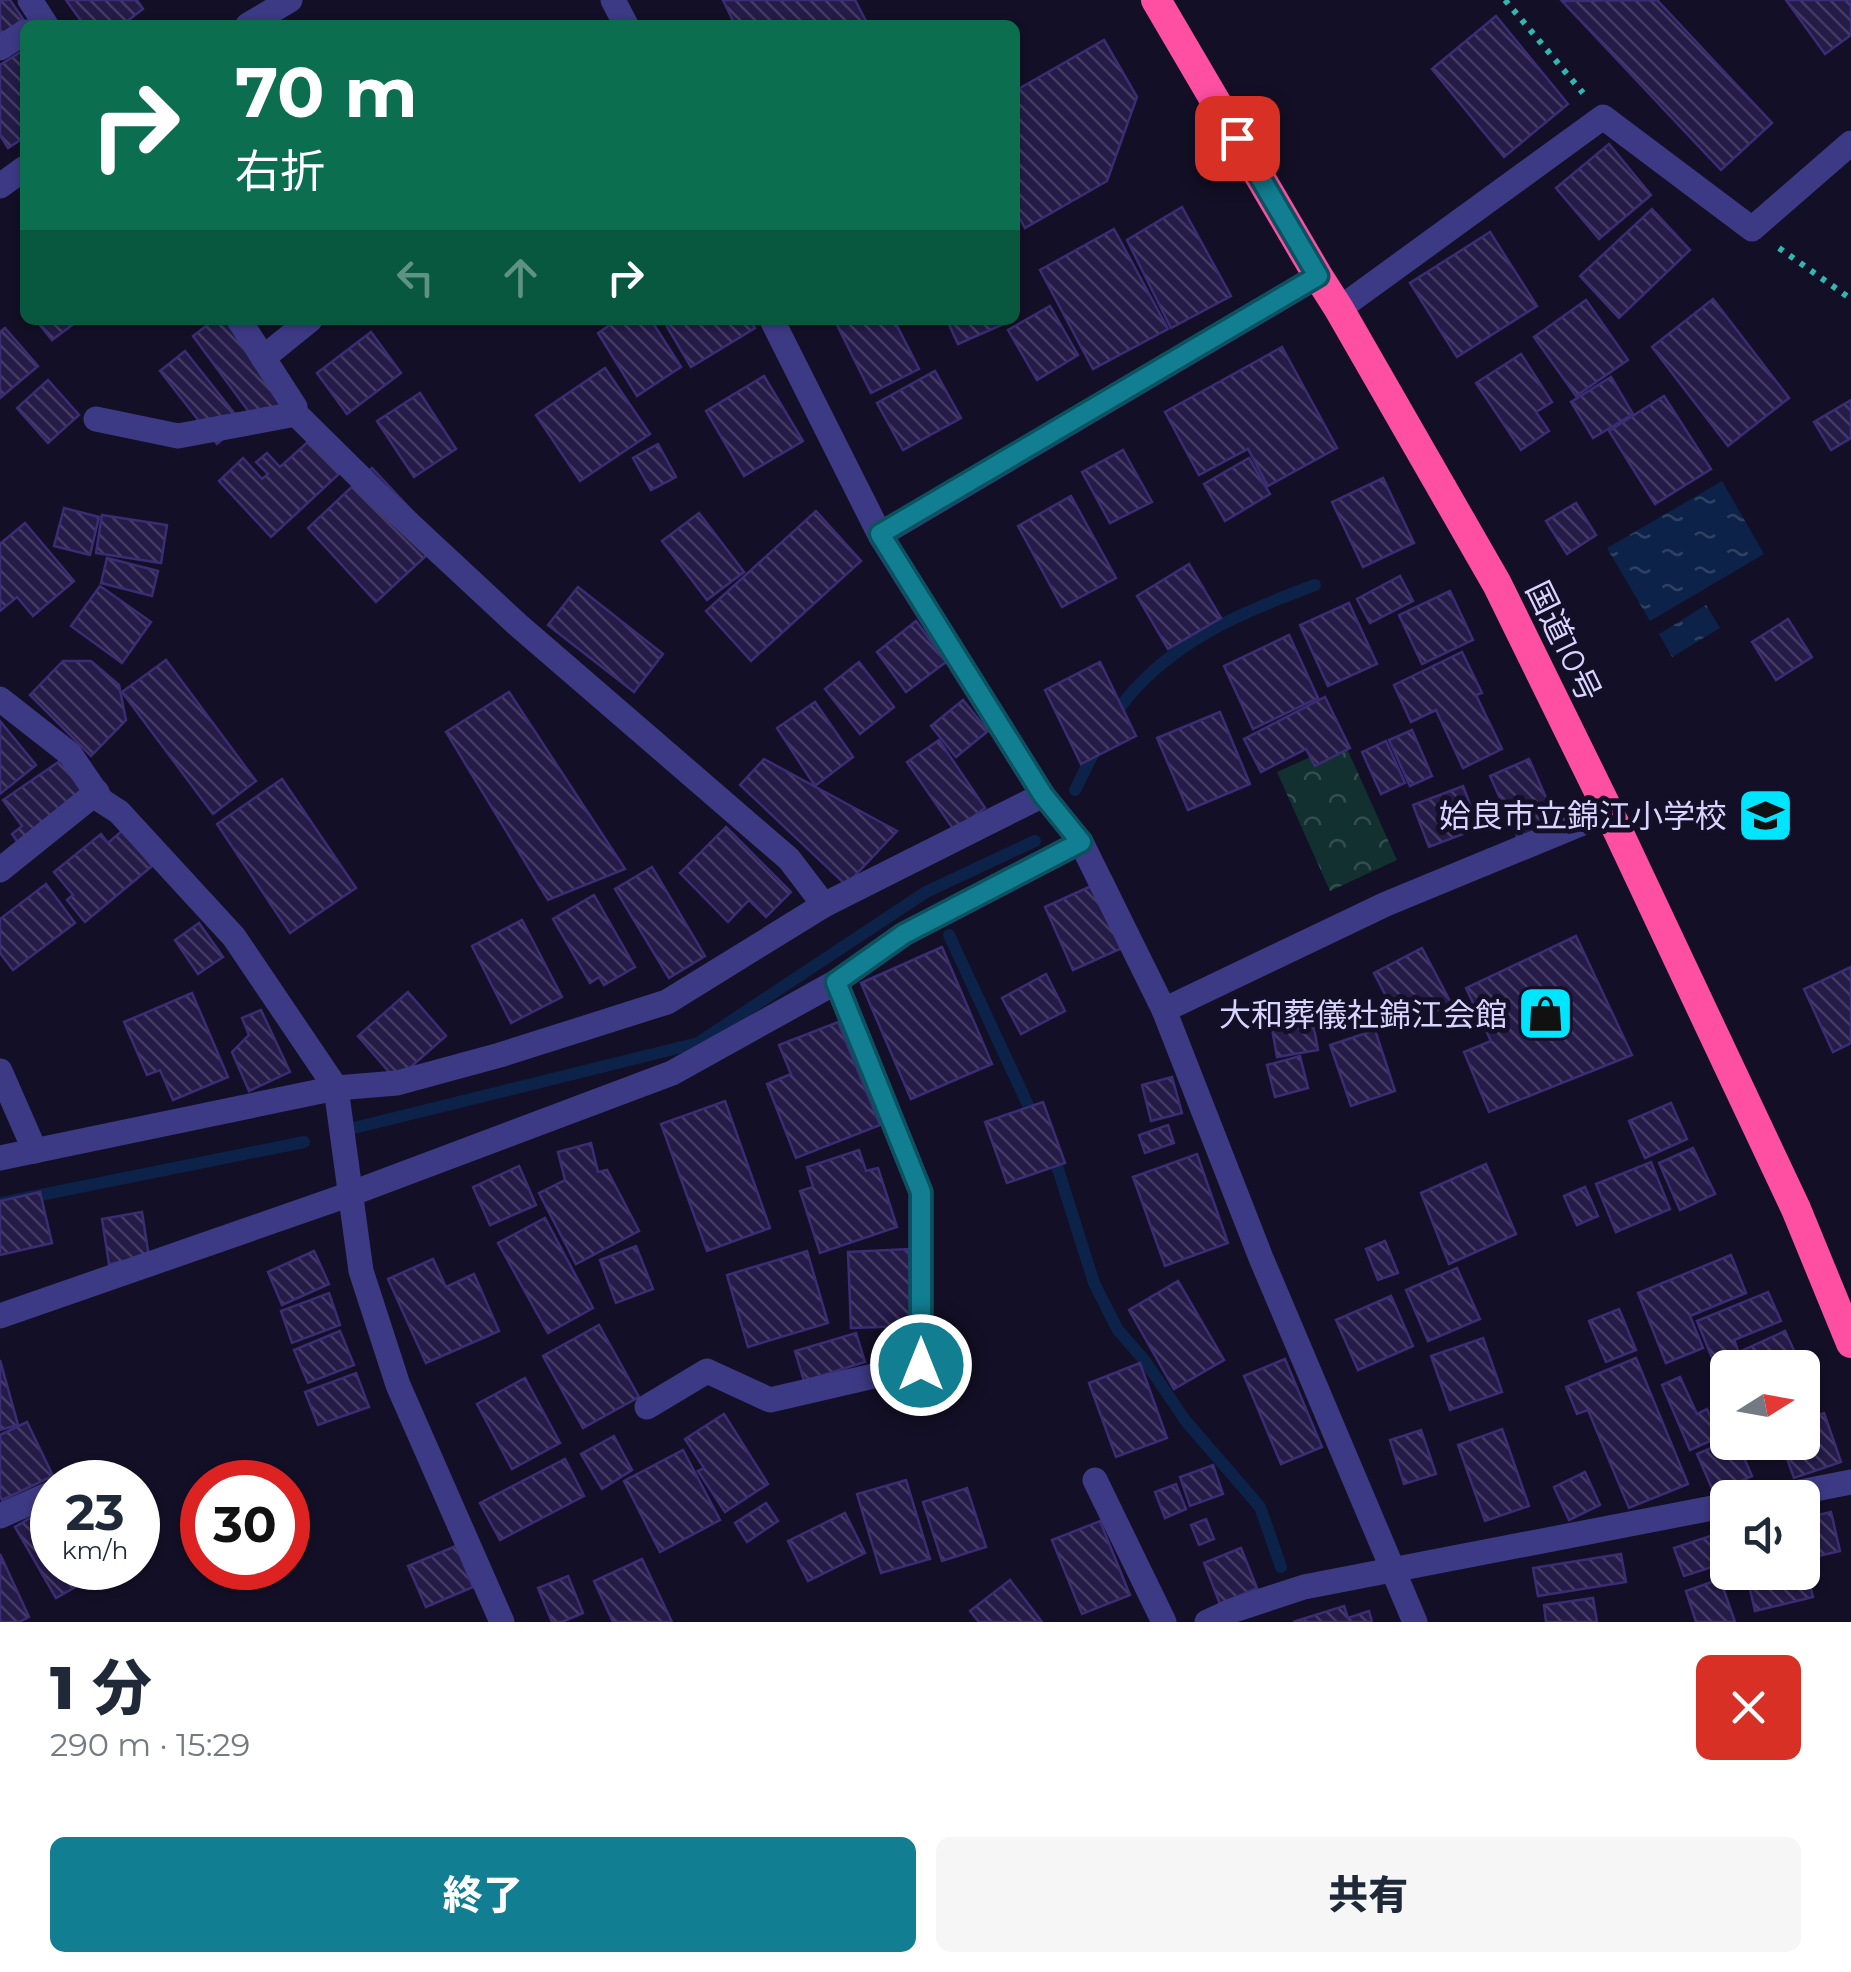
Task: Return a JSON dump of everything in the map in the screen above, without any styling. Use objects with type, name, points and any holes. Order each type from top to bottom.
[{"type":"highway","name":"国道10号","points":[[1156,0],[1340,309],[1497,584],[1796,1209],[1851,1343]]},
{"type":"street","points":[[256,20],[290,0]]},
{"type":"street","points":[[1340,309],[1603,116],[1752,229],[1851,143]]},
{"type":"street","points":[[880,534],[1318,276]]},
{"type":"street","points":[[242,325],[296,414],[518,625],[789,860],[824,905]]},
{"type":"street","points":[[262,358],[304,325]]},
{"type":"street","points":[[775,325],[880,534],[1043,795],[1081,842],[1164,1010],[1261,1258],[1415,1622]]},
{"type":"street","points":[[96,419],[178,436],[296,414]]},
{"type":"street","points":[[0,699],[70,754],[102,801],[120,812],[234,937],[336,1088],[361,1271],[398,1385],[502,1622]]},
{"type":"street","points":[[0,870],[97,792]]},
{"type":"street","points":[[0,1158],[336,1088],[397,1083],[667,1002],[824,905],[1043,795]]},
{"type":"street","points":[[1164,1010],[1386,904],[1608,810]]},
{"type":"street","points":[[0,1316],[351,1193],[672,1073],[836,982],[904,934],[1081,842]]},
{"type":"street","points":[[647,1407],[707,1371],[770,1400],[921,1365],[921,1192],[836,982]]},
{"type":"street","points":[[0,1070],[35,1151]]},
{"type":"street","points":[[1096,1480],[1164,1622]]},
{"type":"street","points":[[1820,1488],[1851,1482]]},
{"type":"street","points":[[0,1516],[30,1503]]},
{"type":"street","points":[[1207,1622],[1304,1587],[1710,1509]]},
{"type":"path","points":[[1506,0],[1603,116]]},
{"type":"path","points":[[1752,229],[1851,299]]},
{"type":"green space","points":[[1344,742],[1397,860],[1330,891],[1277,772]]},
{"type":"water","points":[[1722,481],[1764,554],[1650,621],[1607,548]]},
{"type":"water","points":[[1706,605],[1720,628],[1672,657],[1659,634]]},
{"type":"building","points":[[0,0],[10,0],[23,19],[0,36]]},
{"type":"building","points":[[66,0],[137,0],[143,9],[129,20],[80,20]]},
{"type":"building","points":[[723,0],[855,0],[865,20],[733,20]]},
{"type":"building","points":[[1657,0],[1772,123],[1721,170],[1562,1]]},
{"type":"building","points":[[1786,0],[1851,0],[1851,35],[1825,54]]},
{"type":"building","points":[[1496,16],[1568,104],[1504,157],[1432,69]]},
{"type":"building","points":[[1104,40],[1137,97],[1107,181],[1025,228],[1020,219],[1020,88]]},
{"type":"building","points":[[20,52],[20,140],[8,148],[0,135],[0,65]]},
{"type":"building","points":[[1609,144],[1651,195],[1599,239],[1556,188]]},
{"type":"building","points":[[1182,207],[1231,296],[1171,328],[1127,240]]},
{"type":"building","points":[[1652,209],[1690,250],[1619,318],[1580,276]]},
{"type":"building","points":[[1114,229],[1168,329],[1093,369],[1040,270]]},
{"type":"building","points":[[1490,232],[1537,306],[1457,357],[1410,283]]},
{"type":"building","points":[[1713,299],[1789,398],[1728,446],[1652,347]]},
{"type":"building","points":[[1586,300],[1628,360],[1576,396],[1534,337]]},
{"type":"building","points":[[1050,306],[1078,355],[1037,380],[1008,330]]},
{"type":"building","points":[[40,325],[72,325],[52,340]]},
{"type":"building","points":[[207,325],[233,325],[295,407],[263,431],[193,336]]},
{"type":"building","points":[[610,325],[654,325],[681,367],[637,396],[598,333]]},
{"type":"building","points":[[666,325],[753,325],[755,328],[691,367]]},
{"type":"building","points":[[837,325],[897,325],[919,369],[871,393]]},
{"type":"building","points":[[949,325],[1001,325],[958,344]]},
{"type":"building","points":[[5,328],[38,366],[0,398],[0,332]]},
{"type":"building","points":[[371,332],[401,373],[347,414],[317,373]]},
{"type":"building","points":[[1282,347],[1337,448],[1268,486],[1248,449],[1199,475],[1165,412]]},
{"type":"building","points":[[185,351],[242,423],[217,444],[160,371]]},
{"type":"building","points":[[1521,354],[1552,402],[1536,412],[1549,431],[1521,450],[1476,383]]},
{"type":"building","points":[[605,368],[650,434],[580,481],[536,415]]},
{"type":"building","points":[[935,371],[961,418],[903,450],[877,403]]},
{"type":"building","points":[[764,376],[803,441],[744,476],[706,411]]},
{"type":"building","points":[[1611,377],[1633,414],[1593,438],[1571,402]]},
{"type":"building","points":[[48,380],[79,415],[48,443],[17,408]]},
{"type":"building","points":[[420,393],[456,449],[414,477],[377,421]]},
{"type":"building","points":[[1664,396],[1711,469],[1655,504],[1609,431]]},
{"type":"building","points":[[1851,400],[1851,438],[1831,450],[1814,422]]},
{"type":"building","points":[[310,440],[340,473],[271,537],[219,481],[243,458],[262,479],[268,474],[256,462],[267,453],[280,467]]},
{"type":"building","points":[[658,444],[676,477],[651,490],[633,458]]},
{"type":"building","points":[[1123,450],[1152,502],[1110,523],[1082,472]]},
{"type":"building","points":[[1249,458],[1270,494],[1225,521],[1204,484]]},
{"type":"building","points":[[372,468],[441,542],[376,602],[308,528]]},
{"type":"building","points":[[1383,478],[1414,543],[1363,567],[1332,502]]},
{"type":"building","points":[[1071,496],[1116,578],[1062,607],[1018,526]]},
{"type":"building","points":[[1576,503],[1596,535],[1567,554],[1546,521]]},
{"type":"building","points":[[64,508],[99,517],[90,555],[54,546]]},
{"type":"building","points":[[816,511],[861,561],[751,661],[706,611]]},
{"type":"building","points":[[699,513],[744,572],[707,600],[662,541]]},
{"type":"building","points":[[102,515],[167,525],[161,563],[96,553]]},
{"type":"building","points":[[25,523],[74,581],[33,616],[17,597],[0,611],[0,544]]},
{"type":"building","points":[[107,558],[158,571],[152,596],[101,583]]},
{"type":"building","points":[[1189,564],[1221,618],[1168,649],[1137,596]]},
{"type":"building","points":[[1400,576],[1413,601],[1370,623],[1357,599]]},
{"type":"building","points":[[100,586],[151,622],[122,663],[71,626]]},
{"type":"building","points":[[578,587],[663,654],[634,692],[548,625]]},
{"type":"building","points":[[1450,591],[1473,640],[1422,664],[1399,615]]},
{"type":"building","points":[[1349,603],[1377,664],[1328,686],[1300,625]]},
{"type":"building","points":[[1788,619],[1812,657],[1776,680],[1752,642]]},
{"type":"building","points":[[916,621],[946,662],[906,692],[877,652]]},
{"type":"building","points":[[1289,635],[1318,698],[1253,729],[1224,666]]},
{"type":"building","points":[[1462,652],[1482,693],[1476,695],[1502,749],[1463,768],[1436,710],[1411,722],[1394,685]]},
{"type":"building","points":[[166,660],[256,781],[213,814],[122,692]]},
{"type":"building","points":[[63,661],[91,661],[119,685],[126,720],[91,756],[30,695]]},
{"type":"building","points":[[859,662],[894,707],[860,734],[825,689]]},
{"type":"building","points":[[1100,662],[1136,736],[1081,764],[1045,690]]},
{"type":"building","points":[[509,692],[625,869],[548,900],[446,732]]},
{"type":"building","points":[[1325,697],[1350,748],[1315,766],[1306,749],[1261,772],[1244,739]]},
{"type":"building","points":[[963,700],[988,731],[956,757],[931,726]]},
{"type":"building","points":[[815,702],[853,757],[815,786],[777,728]]},
{"type":"building","points":[[1220,712],[1250,784],[1188,810],[1157,738]]},
{"type":"building","points":[[0,721],[36,765],[0,794]]},
{"type":"building","points":[[1412,730],[1432,776],[1410,786],[1389,740]]},
{"type":"building","points":[[939,740],[985,808],[954,830],[907,762]]},
{"type":"building","points":[[1386,741],[1405,783],[1381,794],[1362,752]]},
{"type":"building","points":[[70,754],[102,801],[26,854],[12,834],[22,826],[3,800]]},
{"type":"building","points":[[764,759],[897,831],[846,885],[740,785]]},
{"type":"building","points":[[1529,759],[1559,827],[1521,845],[1490,776]]},
{"type":"building","points":[[282,779],[356,888],[290,933],[217,824]]},
{"type":"building","points":[[1463,786],[1479,828],[1429,847],[1413,805]]},
{"type":"building","points":[[726,827],[791,892],[766,917],[749,900],[728,922],[680,873]]},
{"type":"building","points":[[123,830],[152,866],[85,922],[67,900],[73,895],[54,872],[101,834],[108,843]]},
{"type":"building","points":[[652,867],[705,956],[669,978],[615,889]]},
{"type":"building","points":[[1111,877],[1140,940],[1073,970],[1045,907]]},
{"type":"building","points":[[46,884],[75,923],[13,970],[0,953],[0,919]]},
{"type":"building","points":[[594,895],[635,967],[604,985],[599,977],[590,983],[553,919]]},
{"type":"building","points":[[522,920],[562,997],[511,1023],[472,946]]},
{"type":"building","points":[[199,923],[223,957],[198,974],[175,940]]},
{"type":"building","name":"大和葬儀社錦江会館","points":[[1576,936],[1632,1055],[1489,1112],[1464,1052],[1491,1041],[1466,988]]},
{"type":"building","points":[[942,947],[992,1064],[911,1099],[861,983]]},
{"type":"building","points":[[1422,948],[1451,1003],[1403,1029],[1374,973]]},
{"type":"building","points":[[1851,967],[1851,1043],[1833,1052],[1804,989]]},
{"type":"building","points":[[1046,974],[1065,1011],[1021,1034],[1002,998]]},
{"type":"building","points":[[408,992],[446,1036],[396,1080],[358,1036]]},
{"type":"building","points":[[192,993],[228,1077],[173,1100],[160,1070],[147,1075],[124,1022]]},
{"type":"building","points":[[1309,999],[1318,1050],[1277,1057],[1268,1005]]},
{"type":"building","points":[[261,1010],[290,1072],[249,1091],[232,1052],[249,1035],[242,1018]]},
{"type":"building","points":[[838,1022],[880,1125],[796,1158],[767,1084],[791,1074],[779,1045]]},
{"type":"building","points":[[1375,1030],[1395,1091],[1351,1106],[1330,1045]]},
{"type":"building","points":[[1300,1056],[1308,1088],[1275,1097],[1267,1065]]},
{"type":"building","points":[[1172,1077],[1182,1113],[1151,1121],[1142,1085]]},
{"type":"building","points":[[725,1101],[770,1228],[707,1251],[661,1124]]},
{"type":"building","points":[[1043,1102],[1065,1163],[1007,1183],[985,1122]]},
{"type":"building","points":[[1671,1103],[1687,1139],[1645,1158],[1629,1121]]},
{"type":"building","points":[[1168,1125],[1174,1143],[1145,1153],[1139,1135]]},
{"type":"building","points":[[591,1143],[598,1172],[607,1170],[639,1231],[576,1264],[539,1193],[565,1180],[558,1152]]},
{"type":"building","points":[[1693,1148],[1715,1194],[1680,1210],[1659,1163]]},
{"type":"building","points":[[859,1150],[866,1171],[878,1168],[897,1227],[820,1253],[800,1191],[813,1187],[807,1167]]},
{"type":"building","points":[[1197,1154],[1228,1243],[1165,1266],[1133,1177]]},
{"type":"building","points":[[1651,1162],[1670,1209],[1616,1232],[1596,1184]]},
{"type":"building","points":[[1486,1164],[1516,1234],[1449,1264],[1421,1193]]},
{"type":"building","points":[[519,1166],[536,1205],[490,1225],[473,1187]]},
{"type":"building","points":[[1585,1187],[1598,1216],[1577,1225],[1564,1196]]},
{"type":"building","points":[[40,1192],[52,1243],[0,1255],[0,1201]]},
{"type":"building","points":[[142,1212],[149,1257],[109,1264],[102,1219]]},
{"type":"building","points":[[545,1218],[593,1308],[548,1333],[498,1243]]},
{"type":"building","points":[[1385,1241],[1398,1273],[1378,1280],[1366,1249]]},
{"type":"building","points":[[636,1246],[653,1289],[616,1303],[600,1260]]},
{"type":"building","points":[[909,1249],[912,1326],[851,1328],[848,1252]]},
{"type":"building","points":[[314,1251],[329,1284],[282,1305],[268,1272]]},
{"type":"building","points":[[807,1251],[828,1323],[748,1347],[727,1275]]},
{"type":"building","points":[[1731,1255],[1746,1293],[1690,1316],[1703,1348],[1666,1363],[1638,1293]]},
{"type":"building","points":[[433,1259],[446,1287],[474,1274],[499,1331],[426,1363],[388,1279]]},
{"type":"building","points":[[1457,1268],[1480,1319],[1428,1341],[1406,1290]]},
{"type":"building","points":[[1178,1281],[1224,1360],[1174,1389],[1129,1310]]},
{"type":"building","points":[[1768,1292],[1781,1321],[1734,1340],[1738,1350],[1710,1353],[1697,1321]]},
{"type":"building","points":[[329,1293],[340,1325],[292,1343],[281,1311]]},
{"type":"building","points":[[1391,1296],[1413,1346],[1358,1370],[1336,1320]]},
{"type":"building","points":[[1619,1309],[1636,1350],[1606,1362],[1589,1321]]},
{"type":"building","points":[[599,1325],[639,1397],[583,1428],[543,1356]]},
{"type":"building","points":[[340,1331],[354,1365],[308,1383],[294,1350]]},
{"type":"building","points":[[1785,1331],[1794,1350],[1743,1350]]},
{"type":"building","points":[[856,1333],[865,1362],[804,1381],[795,1351]]},
{"type":"building","points":[[1483,1338],[1502,1392],[1450,1410],[1431,1356]]},
{"type":"building","points":[[1636,1358],[1688,1484],[1629,1508],[1588,1410],[1577,1414],[1566,1387]]},
{"type":"building","points":[[1285,1359],[1322,1447],[1281,1464],[1244,1376]]},
{"type":"building","points":[[0,1360],[18,1425],[0,1430]]},
{"type":"building","points":[[1140,1363],[1167,1438],[1116,1457],[1089,1383]]},
{"type":"building","points":[[356,1373],[369,1407],[318,1425],[305,1392]]},
{"type":"building","points":[[1680,1377],[1697,1414],[1707,1409],[1710,1441],[1690,1450],[1662,1385]]},
{"type":"building","points":[[525,1378],[560,1443],[512,1469],[477,1404]]},
{"type":"building","points":[[1824,1413],[1841,1462],[1794,1478],[1788,1460],[1820,1460],[1820,1414]]},
{"type":"building","points":[[724,1414],[768,1484],[725,1512],[698,1471],[704,1468],[685,1439]]},
{"type":"building","points":[[27,1422],[45,1460],[30,1460],[30,1487],[2,1500],[0,1496],[0,1435]]},
{"type":"building","points":[[1502,1429],[1529,1506],[1485,1521],[1458,1445]]},
{"type":"building","points":[[1421,1430],[1436,1474],[1404,1484],[1390,1440]]},
{"type":"building","points":[[614,1436],[632,1470],[602,1489],[581,1454]]},
{"type":"building","points":[[1710,1449],[1710,1460],[1745,1460],[1752,1476],[1743,1480],[1710,1480],[1710,1484],[1697,1454]]},
{"type":"building","points":[[683,1450],[720,1520],[660,1552],[624,1481]]},
{"type":"building","points":[[565,1459],[584,1496],[500,1540],[480,1503]]},
{"type":"building","points":[[1213,1465],[1223,1494],[1190,1506],[1180,1477]]},
{"type":"building","points":[[1585,1472],[1600,1505],[1569,1520],[1554,1487]]},
{"type":"building","points":[[906,1480],[930,1559],[881,1573],[857,1494]]},
{"type":"building","points":[[1176,1484],[1186,1509],[1165,1518],[1155,1492]]},
{"type":"building","points":[[967,1488],[986,1547],[942,1561],[923,1502]]},
{"type":"building","points":[[766,1503],[778,1521],[747,1542],[735,1523]]},
{"type":"building","points":[[1831,1512],[1840,1551],[1820,1556],[1820,1515]]},
{"type":"building","points":[[845,1513],[865,1553],[808,1581],[788,1541]]},
{"type":"building","points":[[30,1518],[30,1553],[15,1527]]},
{"type":"building","points":[[1206,1519],[1214,1539],[1199,1545],[1191,1525]]},
{"type":"building","points":[[1100,1521],[1130,1595],[1082,1614],[1052,1540]]},
{"type":"building","points":[[1710,1536],[1710,1568],[1684,1576],[1674,1548]]},
{"type":"building","points":[[456,1546],[473,1587],[426,1607],[408,1566]]},
{"type":"building","points":[[1241,1548],[1257,1588],[1220,1604],[1204,1563]]},
{"type":"building","points":[[0,1554],[29,1617],[19,1622],[0,1622]]},
{"type":"building","points":[[1621,1554],[1626,1582],[1538,1596],[1533,1568]]},
{"type":"building","points":[[642,1559],[672,1622],[613,1622],[594,1581]]},
{"type":"building","points":[[568,1576],[583,1613],[552,1622],[538,1588]]},
{"type":"building","points":[[1010,1580],[1042,1622],[979,1622],[970,1611]]},
{"type":"building","points":[[1710,1583],[1710,1590],[1724,1590],[1735,1622],[1696,1622],[1686,1591]]},
{"type":"building","points":[[51,1590],[70,1590],[56,1598]]},
{"type":"building","points":[[1750,1590],[1811,1590],[1813,1597],[1755,1611]]},
{"type":"building","points":[[1593,1598],[1597,1622],[1546,1622],[1544,1605]]},
{"type":"building","points":[[1344,1606],[1348,1618],[1369,1611],[1372,1622],[1293,1622]]},
{"type":"waterway","points":[[1112,718],[1155,669],[1197,638],[1243,614],[1315,585]]},
{"type":"waterway","points":[[1075,790],[1098,744]]},
{"type":"waterway","points":[[354,1128],[698,1043],[926,892],[1035,841]]},
{"type":"waterway","points":[[949,935],[1035,1120]]},
{"type":"waterway","points":[[0,1203],[304,1142]]},
{"type":"waterway","points":[[1050,1151],[1094,1283],[1118,1330],[1145,1361],[1185,1420],[1260,1507],[1281,1567]]},
{"type":"place","name":"姶良市立錦江小学校","points":[[1766,815]]},
{"type":"place","name":"大和葬儀社錦江会館","points":[[1546,1014]]},
{"type":"route","points":[[921,1365],[921,1192],[836,982],[904,934],[1081,842],[1043,795],[880,534],[1318,276],[1237,138]]}]
